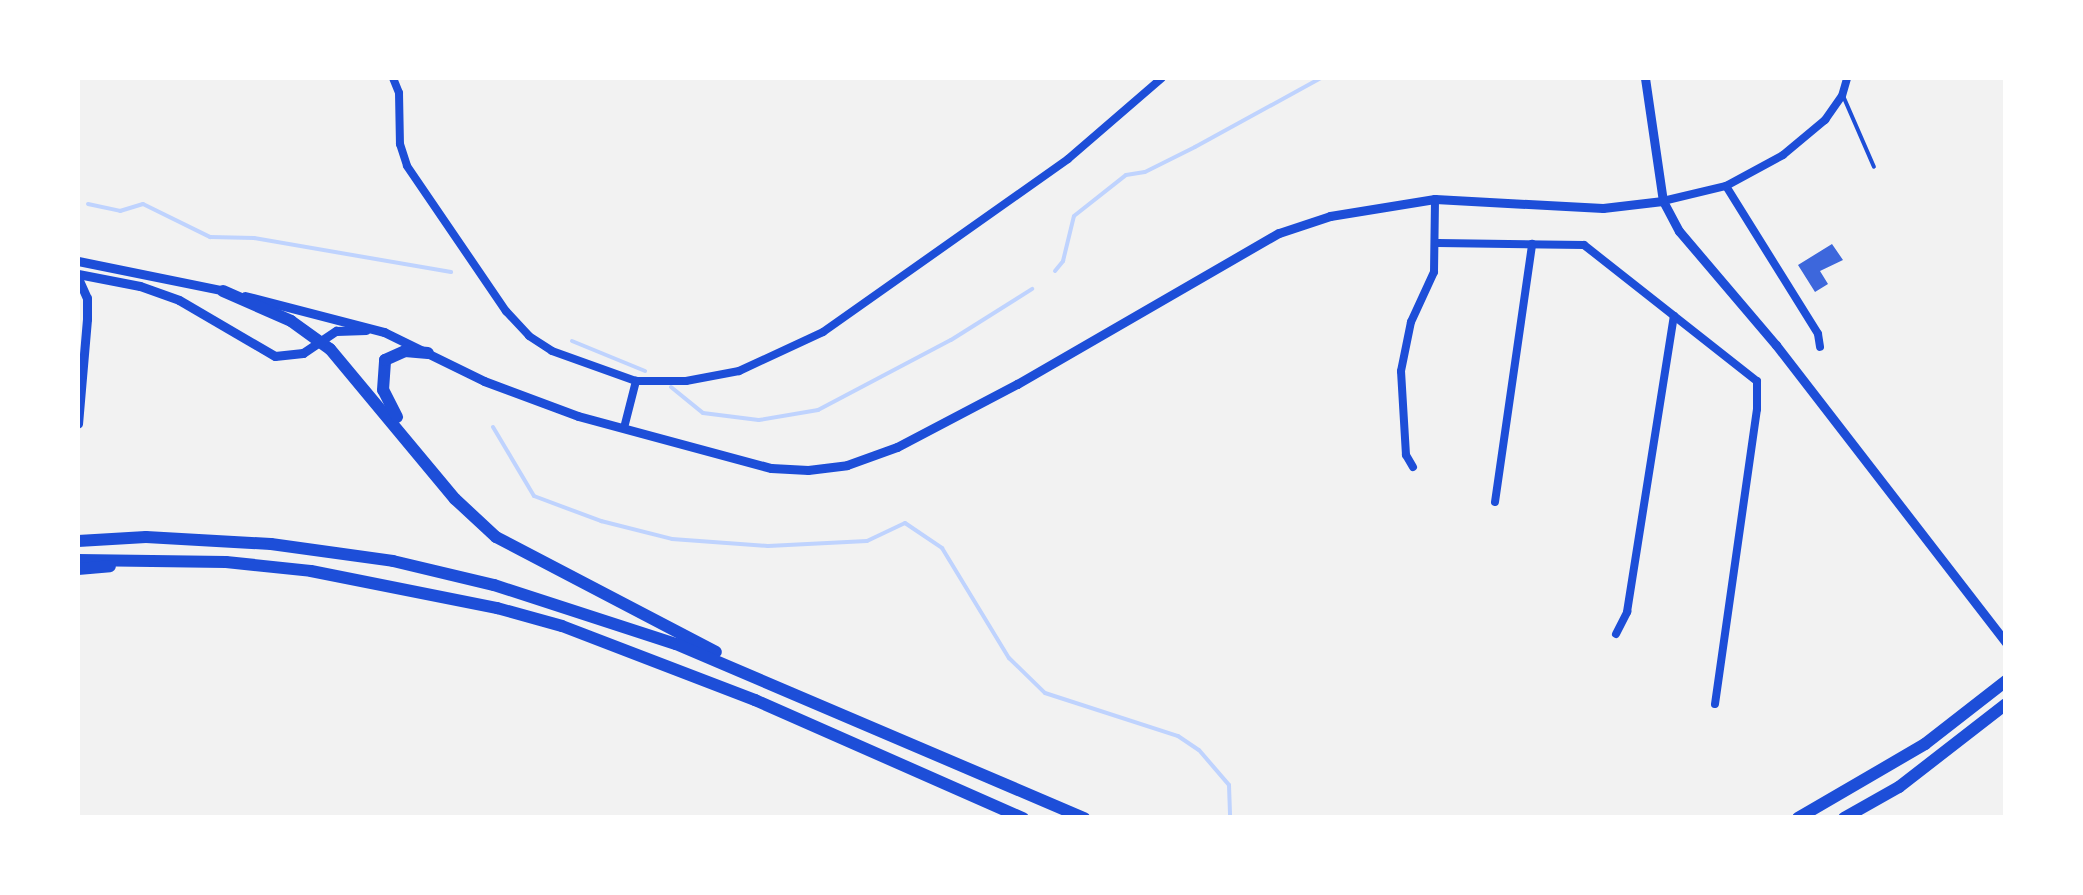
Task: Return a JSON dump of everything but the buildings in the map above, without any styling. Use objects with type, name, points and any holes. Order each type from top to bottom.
[{"type":"highway","points":[[223,291],[271,311],[320,341],[455,499],[496,537],[778,686]]},
{"type":"highway","points":[[412,445],[383,390],[382,367],[396,353],[428,353]]},
{"type":"highway","points":[[78,540],[232,540],[334,551],[452,573],[592,614],[778,686],[1084,818]]},
{"type":"highway","points":[[78,560],[170,560],[353,577],[562,626],[754,700],[1024,818]]},
{"type":"highway","points":[[78,569],[170,560]]},
{"type":"highway","points":[[1798,818],[1924,744],[2004,682]]},
{"type":"highway","points":[[1844,818],[1899,787],[2006,704]]},
{"type":"street","points":[[393,78],[399,93],[400,144],[407,166],[506,310],[529,336],[552,351],[636,381],[686,382],[739,371],[823,332],[1068,158],[1162,78]]},
{"type":"street","points":[[1644,78],[1663,201],[1679,230],[1776,344],[2006,643]]},
{"type":"street","points":[[78,261],[223,291],[384,332],[530,400],[771,468],[808,470],[848,465],[961,416],[1279,232],[1366,208],[1435,199],[1572,207],[1663,201],[1726,186],[1783,155],[1825,120],[1842,96],[1847,78]]},
{"type":"street","points":[[1726,186],[1818,334],[1820,347]]},
{"type":"street","points":[[1413,467],[1406,455],[1401,370],[1411,322],[1434,272],[1438,244],[1435,199]]},
{"type":"street","points":[[1438,244],[1584,245],[1597,251],[1756,381],[1757,410],[1716,704]]},
{"type":"street","points":[[1494,502],[1532,244]]},
{"type":"street","points":[[78,424],[87,319],[86,298],[78,276],[140,286],[179,300],[276,356],[295,356],[336,331],[384,332]]},
{"type":"street","points":[[1616,634],[1627,612],[1674,316]]},
{"type":"street","points":[[624,428],[636,381]]},
{"type":"street","points":[[78,386],[79,394]]},
{"type":"lane","points":[[1842,96],[1874,167]]},
{"type":"waterway","points":[[1055,271],[1063,261],[1074,216],[1126,175],[1145,172],[1321,78]]},
{"type":"waterway","points":[[88,204],[120,211],[143,204],[210,237],[254,238],[451,272]]},
{"type":"waterway","points":[[671,387],[703,413],[759,420],[818,410],[951,340],[1032,289]]},
{"type":"waterway","points":[[572,341],[645,371]]},
{"type":"waterway","points":[[493,427],[534,496],[601,521],[672,539],[768,546],[867,541],[905,523],[942,548],[1009,658],[1045,693],[1178,736],[1199,750],[1229,785],[1230,818]]}]
